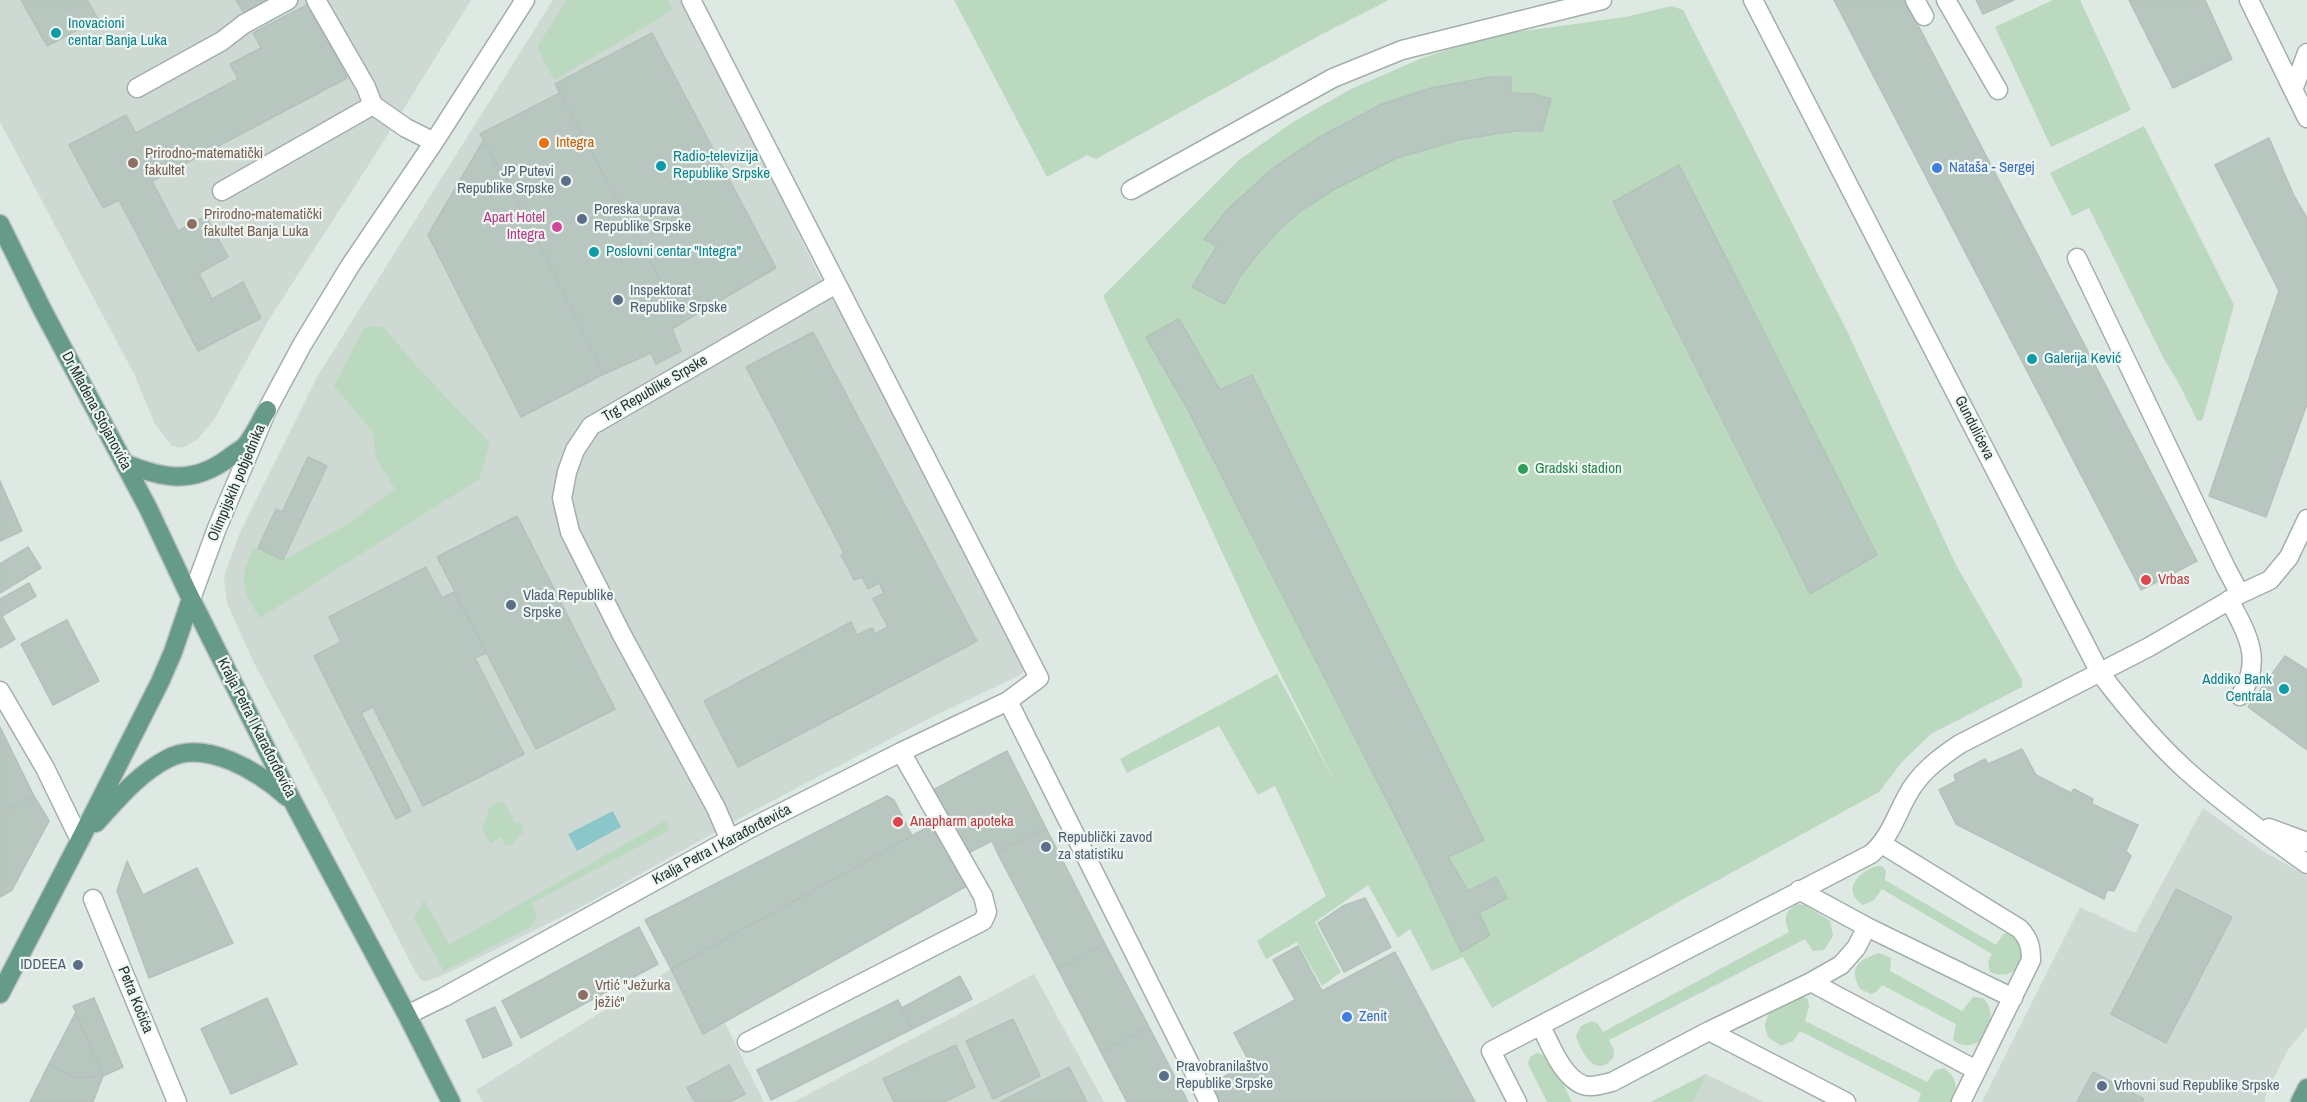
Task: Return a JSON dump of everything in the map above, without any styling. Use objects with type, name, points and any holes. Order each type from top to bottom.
[{"type":"main road","name":"Dr Mladena Stojanovića","points":[[0,224],[42,309],[148,508],[191,599]]},
{"type":"main road","points":[[124,463],[149,473],[179,478],[198,475],[220,465],[245,446],[267,410]]},
{"type":"main road","name":"Kralja Petra I Karađorđevića","points":[[191,599],[293,802],[451,1102]]},
{"type":"main road","name":"Olimpijskih pobjednika","points":[[0,994],[169,662],[191,599]]},
{"type":"main road","points":[[80,840],[133,783],[168,758],[181,754],[206,753],[224,757],[260,776],[293,802]]},
{"type":"main road","points":[[2300,1102],[2307,1088]]},
{"type":"street","points":[[137,88],[222,41],[244,24],[288,0]]},
{"type":"street","points":[[316,0],[366,87],[373,105],[406,128],[434,142]]},
{"type":"street","name":"Olimpijskih pobjednika","points":[[191,599],[217,528],[257,439],[267,410],[302,345],[350,266],[434,142],[525,0]]},
{"type":"street","points":[[692,0],[836,284]]},
{"type":"street","points":[[1131,190],[1333,78],[1402,50],[1602,0]]},
{"type":"street","name":"Gundulićeva","points":[[1753,0],[2100,673],[2130,712],[2178,762],[2245,819],[2307,864]]},
{"type":"street","points":[[1946,0],[1998,90]]},
{"type":"street","points":[[2249,0],[2307,118]]},
{"type":"street","points":[[2293,90],[2307,53]]},
{"type":"street","points":[[222,191],[373,105]]},
{"type":"street","points":[[2077,258],[2226,568],[2252,654],[2253,670],[2249,684],[2240,696]]},
{"type":"street","name":"Kralja Petra I Karađorđevića","points":[[407,1015],[730,840],[901,752],[1008,701],[1039,678],[836,284]]},
{"type":"street","name":"Trg Republike Srpske","points":[[730,840],[716,808],[570,532],[562,498],[567,472],[575,450],[591,426],[836,284]]},
{"type":"street","points":[[1517,1102],[1491,1051],[1871,854],[1882,844],[1908,794],[1937,760],[1960,744],[2100,673],[2235,597],[2270,580],[2280,569],[2307,519]]},
{"type":"street","points":[[0,692],[45,768],[80,840]]},
{"type":"street","points":[[1008,701],[1209,1102]]},
{"type":"street","points":[[747,1042],[983,921],[987,912],[983,896],[901,752]]},
{"type":"street","name":"Gundulićeva","points":[[2245,819],[2307,842]]},
{"type":"street","points":[[1882,844],[2009,922],[2028,937],[2031,960],[1961,1102]]},
{"type":"street","points":[[1799,890],[1868,927],[2013,998]]},
{"type":"street","name":"Petra Kočića","points":[[93,899],[177,1102]]},
{"type":"street","points":[[1541,1027],[1561,1064],[1572,1078],[1584,1085],[1596,1086],[1612,1082],[1709,1030],[1811,982],[1841,965],[1856,948],[1868,927]]},
{"type":"street","points":[[1811,982],[1976,1070]]},
{"type":"street","points":[[1709,1030],[1846,1102]]},
{"type":"shaded area","name":"Prirodno-matematički fakultet Banja Luka","points":[[0,0],[471,0],[268,321],[215,418],[198,439],[182,448],[172,446],[155,424],[134,374],[0,122]]},
{"type":"shaded area","points":[[553,0],[681,0],[737,107],[825,288],[853,333],[1027,667],[1020,675],[928,719],[755,810],[581,907],[448,973],[427,981],[421,980],[416,973],[254,663],[227,603],[224,577],[238,537],[317,377]]},
{"type":"shaded area","points":[[2203,808],[2266,853],[2307,876],[2307,1027],[2288,1050],[2266,1093],[2265,1102],[1982,1102],[2080,907],[2135,933]]},
{"type":"shaded area","points":[[671,969],[703,1033],[725,1023],[764,1102],[483,1102],[476,1090]]},
{"type":"shaded area","points":[[1034,974],[1104,1102],[794,1102]]},
{"type":"shaded area","points":[[1706,1074],[1764,1102],[1651,1102]]},
{"type":"green space","points":[[567,0],[668,0],[673,10],[554,80],[537,47]]},
{"type":"green space","points":[[954,0],[1389,0],[1322,34],[1096,159],[1087,155],[1047,177]]},
{"type":"green space","points":[[2053,0],[2080,0],[2131,110],[2051,147],[1995,27]]},
{"type":"green space","name":"Gradski stadion","points":[[1672,6],[1683,10],[1847,331],[1956,565],[2022,680],[2022,687],[1931,734],[1902,762],[1879,792],[1678,902],[1492,1008],[1463,957],[1432,971],[1410,929],[1398,938],[1368,885],[1315,922],[1341,972],[1322,986],[1297,942],[1266,959],[1257,941],[1326,896],[1275,786],[1258,795],[1219,726],[1127,773],[1120,759],[1277,674],[1336,784],[1256,625],[1103,296],[1239,160],[1293,122],[1351,89],[1422,58],[1495,35],[1625,17]]},
{"type":"green space","points":[[2144,126],[2234,305],[2203,419],[2200,421],[2197,420],[2165,361],[2089,208],[2072,216],[2050,173]]},
{"type":"green space","points":[[383,327],[421,371],[490,443],[479,479],[260,618],[249,599],[244,584],[246,568],[254,547],[283,560],[348,524],[395,489],[376,458],[373,432],[334,386],[364,328]]},
{"type":"green space","points":[[500,801],[504,802],[515,823],[523,823],[523,832],[511,846],[504,844],[501,836],[490,844],[482,828],[490,807]]},
{"type":"green space","points":[[665,821],[670,830],[532,903],[537,918],[532,926],[444,971],[414,918],[424,900],[449,945]]},
{"type":"green space","points":[[1877,866],[1882,866],[1886,871],[1885,880],[1996,945],[2003,934],[2012,932],[2024,944],[2021,964],[2015,971],[2007,974],[1990,972],[1988,962],[1992,954],[1882,889],[1874,900],[1863,905],[1853,893],[1855,882],[1858,877]]},
{"type":"green space","points":[[1797,904],[1805,905],[1830,921],[1833,936],[1824,950],[1813,951],[1805,939],[1609,1040],[1614,1050],[1613,1058],[1607,1064],[1595,1065],[1585,1056],[1576,1036],[1581,1026],[1592,1021],[1598,1024],[1603,1032],[1789,932],[1786,916]]},
{"type":"green space","points":[[1879,953],[1891,958],[1890,971],[1962,1011],[1973,997],[1983,998],[1991,1014],[1979,1042],[1968,1045],[1959,1044],[1953,1039],[1956,1024],[1882,985],[1871,994],[1860,989],[1855,970],[1866,958]]},
{"type":"green space","points":[[1803,997],[1808,999],[1809,1007],[1805,1021],[1927,1082],[1935,1070],[1944,1068],[1954,1079],[1956,1088],[1951,1102],[1918,1102],[1921,1093],[1800,1031],[1793,1041],[1781,1046],[1768,1037],[1765,1028],[1766,1021],[1772,1010],[1783,1002]]},
{"type":"green space","points":[[1537,1053],[1543,1055],[1554,1066],[1572,1102],[1547,1102],[1528,1064],[1530,1057]]},
{"type":"green space","points":[[1706,1074],[1693,1102],[1651,1102]]},
{"type":"water","points":[[613,811],[621,827],[577,851],[568,834]]},
{"type":"building","name":"Inovacioni centar Banja Luka","points":[[21,0],[87,0],[98,19],[47,46]]},
{"type":"building","points":[[236,0],[279,0],[247,18]]},
{"type":"building","points":[[1834,0],[1905,0],[2197,561],[2141,590]]},
{"type":"building","points":[[1976,0],[2014,0],[1983,14]]},
{"type":"building","points":[[2129,0],[2205,0],[2232,59],[2173,88]]},
{"type":"building","name":"Prirodno-matematički fakultet","points":[[309,4],[347,78],[152,181],[178,231],[206,216],[228,257],[199,273],[212,299],[243,282],[261,318],[198,351],[119,200],[103,208],[69,145],[126,115],[136,133],[238,79],[230,64],[261,48],[253,33]]},
{"type":"building","name":"Radio-televizija Republike Srpske","points":[[652,33],[776,268],[683,322],[555,84]]},
{"type":"building","points":[[1490,77],[1511,77],[1511,93],[1534,94],[1551,99],[1542,131],[1515,131],[1458,140],[1397,158],[1335,189],[1302,210],[1260,251],[1241,275],[1225,304],[1192,287],[1217,246],[1204,239],[1228,209],[1273,168],[1316,139],[1382,104],[1431,88]]},
{"type":"building","name":"Poslovni centar \"Integra\"","points":[[560,93],[683,322],[672,329],[681,351],[656,364],[651,353],[604,374],[508,181],[499,170],[480,134]]},
{"type":"building","points":[[2269,138],[2294,196],[2307,218],[2307,404],[2266,517],[2209,496],[2279,291],[2215,165]]},
{"type":"building","points":[[483,141],[508,181],[604,374],[521,417],[428,235]]},
{"type":"building","points":[[1679,165],[1877,555],[1810,594],[1613,202]]},
{"type":"building","points":[[1179,319],[1220,390],[1252,375],[1484,840],[1448,857],[1468,891],[1496,877],[1507,898],[1479,913],[1490,935],[1461,952],[1421,867],[1186,406],[1146,337]]},
{"type":"building","points":[[813,332],[977,641],[738,767],[704,701],[851,622],[857,635],[872,628],[875,634],[888,627],[873,599],[884,593],[879,583],[868,589],[862,577],[854,580],[841,555],[844,553],[746,367]]},
{"type":"building","points":[[308,457],[327,466],[283,560],[258,548],[276,509],[282,512]]},
{"type":"building","points":[[0,481],[22,531],[0,541]]},
{"type":"building","name":"Vlada Republike Srpske","points":[[517,516],[615,709],[536,749],[437,557]]},
{"type":"building","points":[[28,547],[41,568],[0,593],[0,564]]},
{"type":"building","points":[[426,567],[442,598],[454,592],[486,653],[475,658],[524,754],[423,806],[373,707],[361,713],[411,811],[396,819],[314,656],[341,642],[329,617]]},
{"type":"building","points":[[29,583],[36,596],[2,616],[15,639],[0,648],[0,599]]},
{"type":"building","points":[[67,620],[99,681],[53,705],[21,644]]},
{"type":"building","name":"Addiko Bank Centrala","points":[[2285,656],[2307,670],[2307,750],[2248,707]]},
{"type":"building","points":[[0,727],[34,796],[0,814]]},
{"type":"building","points":[[2022,749],[2036,775],[2071,793],[2074,789],[2093,799],[2092,804],[2138,825],[2126,851],[2131,856],[2114,891],[2107,890],[2104,899],[1956,824],[1939,790],[1956,781],[1954,775],[1985,759],[1988,764]]},
{"type":"building","points":[[1007,751],[1046,828],[997,852],[992,841],[968,853],[933,790]]},
{"type":"building","points":[[34,796],[49,821],[12,890],[0,897],[0,814]]},
{"type":"building","points":[[887,796],[894,800],[912,836],[671,969],[645,920]]},
{"type":"building","points":[[937,822],[972,883],[703,1034],[671,969]]},
{"type":"building","points":[[1046,828],[1105,944],[1058,969],[997,852]]},
{"type":"building","points":[[127,861],[143,895],[197,868],[233,943],[149,978],[117,891]]},
{"type":"building","points":[[2176,889],[2232,917],[2166,1043],[2111,1014]]},
{"type":"building","points":[[1365,898],[1391,947],[1344,972],[1318,923],[1343,906]]},
{"type":"building","points":[[639,927],[658,964],[521,1038],[502,1001]]},
{"type":"building","points":[[1105,944],[1149,1027],[1101,1052],[1058,969]]},
{"type":"building","name":"Zenit","points":[[1298,946],[1322,991],[1395,952],[1475,1102],[1210,1102],[1203,1088],[1250,1063],[1234,1033],[1295,1000],[1273,960]]},
{"type":"building","points":[[960,976],[972,999],[912,1029],[902,1008]]},
{"type":"building","points":[[94,998],[123,1067],[103,1076],[73,1006]]},
{"type":"building","points":[[267,998],[297,1064],[231,1094],[201,1029]]},
{"type":"building","points":[[898,1000],[912,1029],[771,1100],[757,1070]]},
{"type":"building","points":[[495,1007],[512,1045],[483,1058],[466,1020]]},
{"type":"building","points":[[76,1012],[103,1076],[76,1078],[49,1064]]},
{"type":"building","points":[[1013,1019],[1040,1076],[993,1099],[966,1041]]},
{"type":"building","points":[[1149,1027],[1188,1102],[1127,1102],[1101,1052]]},
{"type":"building","points":[[956,1045],[975,1087],[944,1102],[894,1102],[883,1079]]},
{"type":"building","points":[[49,1064],[76,1078],[103,1076],[93,1102],[30,1102]]},
{"type":"building","points":[[729,1065],[745,1094],[730,1102],[695,1102],[687,1088]]},
{"type":"building","points":[[1069,1067],[1087,1102],[1000,1102]]},
{"type":"building","name":"Vrhovni sud Republike Srpske","points":[[2093,1072],[2144,1099],[2142,1102],[2077,1102]]},
{"type":"place","name":"Inovacioni centar Banja Luka","points":[[56,33]]},
{"type":"place","name":"Integra","points":[[544,143]]},
{"type":"place","name":"Prirodno-matematički fakultet","points":[[133,163]]},
{"type":"place","name":"Radio-televizija Republike Srpske","points":[[661,166]]},
{"type":"place","name":"Nataša - Sergej","points":[[1937,168]]},
{"type":"place","name":"JP Putevi Republike Srpske","points":[[566,181]]},
{"type":"place","name":"Poreska uprava Republike Srpske","points":[[582,219]]},
{"type":"place","name":"Prirodno-matematički fakultet Banja Luka","points":[[192,224]]},
{"type":"place","name":"Apart Hotel Integra","points":[[557,227]]},
{"type":"place","name":"Poslovni centar \"Integra\"","points":[[594,252]]},
{"type":"place","name":"Inspektorat Republike Srpske","points":[[618,300]]},
{"type":"place","name":"Galerija Kević","points":[[2032,359]]},
{"type":"place","name":"Gradski stadion","points":[[1523,469]]},
{"type":"place","name":"Vrbas","points":[[2146,580]]},
{"type":"place","name":"Vlada Republike Srpske","points":[[511,605]]},
{"type":"place","name":"Addiko Bank Centrala","points":[[2284,689]]},
{"type":"place","name":"Anapharm apoteka","points":[[898,822]]},
{"type":"place","name":"Republički zavod za statistiku","points":[[1046,847]]},
{"type":"place","name":"IDDEEA","points":[[78,965]]},
{"type":"place","name":"Vrtić \"Ježurka ježić\"","points":[[583,995]]},
{"type":"place","name":"Zenit","points":[[1347,1017]]},
{"type":"place","name":"Pravobranilaštvo Republike Srpske","points":[[1164,1076]]},
{"type":"place","name":"Vrhovni sud Republike Srpske","points":[[2102,1086]]}]
